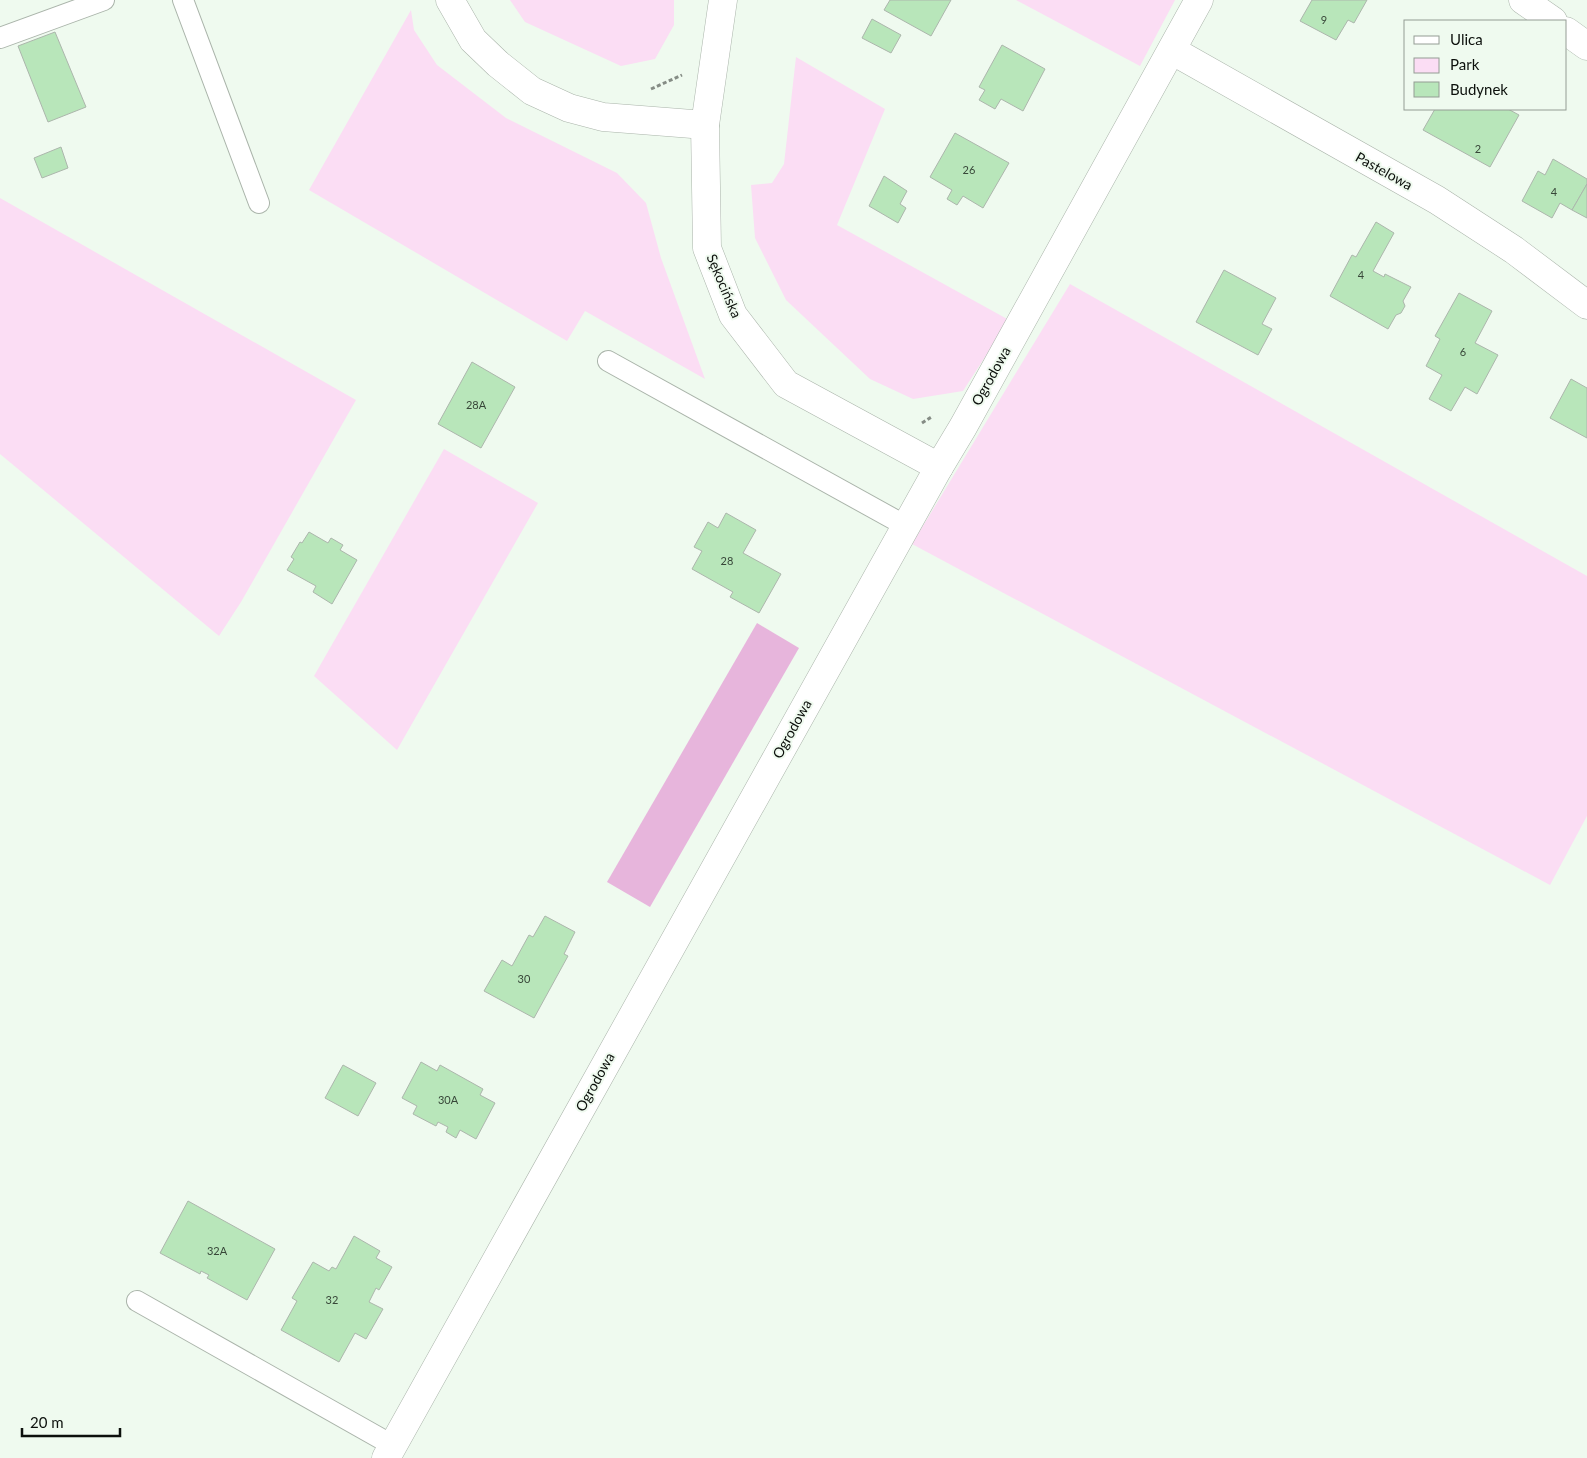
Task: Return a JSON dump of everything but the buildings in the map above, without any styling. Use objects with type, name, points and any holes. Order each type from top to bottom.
[{"type":"street","points":[[450,0],[474,40],[498,64],[532,91],[569,108],[602,117],[705,125]]},
{"type":"street","name":"Sękocińska","points":[[723,0],[705,125],[707,248],[733,315],[786,384],[939,467]]},
{"type":"street","name":"Ogrodowa","points":[[389,1452],[444,1356],[673,940],[939,467],[963,428],[1173,51],[1199,0]]},
{"type":"street","points":[[1523,0],[1552,20]]},
{"type":"street","points":[[1567,31],[1587,46]]},
{"type":"street","name":"Pastelowa","points":[[1173,51],[1437,200],[1514,250],[1587,305]]},
{"type":"lane","points":[[0,38],[104,0]]},
{"type":"lane","points":[[183,0],[259,203]]},
{"type":"lane","points":[[608,361],[906,526]]},
{"type":"lane","points":[[137,1301],[389,1452]]},
{"type":"path","points":[[648,91],[683,75],[685,67]]},
{"type":"path","points":[[914,428],[938,413],[963,428]]},
{"type":"green space","points":[[510,0],[674,0],[674,25],[655,59],[621,66],[525,22]]},
{"type":"green space","points":[[1016,0],[1175,0],[1140,66]]},
{"type":"green space","points":[[411,10],[414,30],[437,65],[506,118],[617,173],[646,203],[661,258],[705,379],[585,311],[567,341],[309,190]]},
{"type":"green space","points":[[796,57],[885,109],[837,225],[1009,320],[963,391],[913,399],[870,379],[786,300],[755,238],[751,185],[772,183],[784,164]]},
{"type":"green space","points":[[0,198],[356,400],[241,602],[219,636],[0,454]]},
{"type":"green space","points":[[1070,284],[1587,576],[1587,816],[1550,885],[912,544]]},
{"type":"green space","points":[[444,449],[538,503],[397,750],[314,676]]},
{"type":"shaded area","points":[[757,623],[799,648],[650,907],[607,882]]}]
